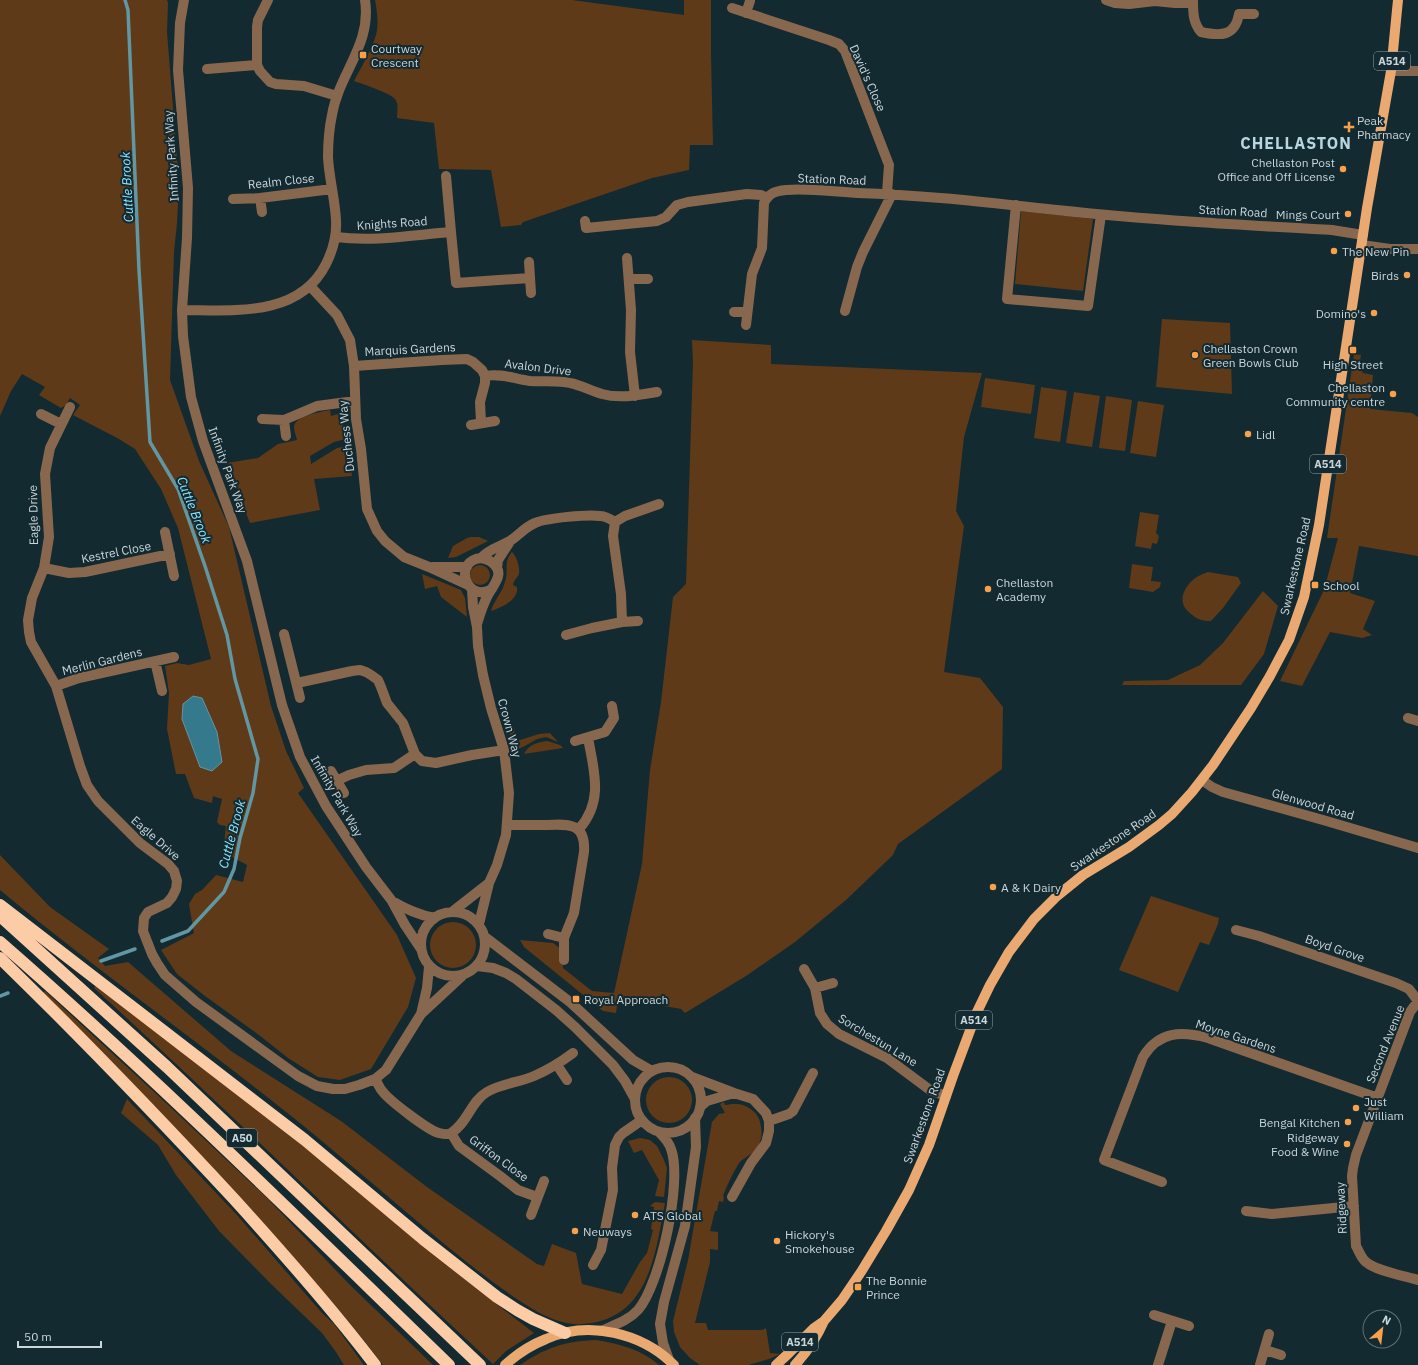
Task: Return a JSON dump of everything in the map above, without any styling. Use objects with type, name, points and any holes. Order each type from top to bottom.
[{"type":"highway","points":[[0,905],[305,1140],[423,1239],[497,1297],[533,1319],[565,1333]]},
{"type":"highway","name":"A50","points":[[0,916],[172,1073],[480,1365]]},
{"type":"highway","name":"A50","points":[[0,942],[118,1048],[293,1213],[449,1365]]},
{"type":"highway","points":[[0,958],[182,1143],[284,1254],[347,1328],[376,1365]]},
{"type":"main road","name":"A514","points":[[1363,240],[1391,71],[1398,0]]},
{"type":"main road","name":"Swarkestone Road","points":[[776,1365],[824,1320],[842,1300],[861,1272],[909,1190],[929,1145],[970,1030],[984,996],[1010,952],[1034,919],[1057,896],[1078,879],[1129,847],[1159,825],[1176,810],[1202,780],[1251,708],[1289,640],[1301,607],[1318,525],[1363,240]]},
{"type":"main road","name":"Swarkestone Road","points":[[797,1364],[819,1332],[824,1320]]},
{"type":"main road","points":[[505,1365],[513,1358],[547,1338],[573,1331],[601,1331],[628,1336],[640,1341],[672,1362]]},
{"type":"street","name":"Infinity Park Way","points":[[176,0],[180,13]]},
{"type":"street","name":"Infinity Park Way","points":[[184,0],[180,13],[178,70],[188,188],[187,238],[182,310],[185,361],[191,398],[203,442],[247,561],[279,692],[300,756],[326,806],[362,861],[392,901],[420,949]]},
{"type":"street","points":[[268,0],[258,20],[257,65],[270,82],[276,84],[304,86],[337,96]]},
{"type":"street","points":[[182,310],[258,309],[277,305],[291,299],[310,286],[324,269],[336,237],[336,220],[328,157],[328,142],[332,113],[344,78],[359,49],[364,32],[366,21],[365,0]]},
{"type":"street","points":[[1106,0],[1115,3],[1129,4],[1155,1],[1176,3],[1193,1],[1194,20],[1197,27],[1201,32],[1208,34],[1224,35],[1230,32],[1238,20],[1239,14],[1254,14]]},
{"type":"street","points":[[746,13],[750,1]]},
{"type":"street","name":"David's Close","points":[[732,8],[830,40],[839,44],[845,51],[889,165],[890,194]]},
{"type":"street","points":[[206,69],[257,65]]},
{"type":"street","points":[[1391,71],[1418,71]]},
{"type":"street","points":[[446,176],[456,283],[530,278]]},
{"type":"street","name":"Realm Close","points":[[233,199],[260,198],[332,189]]},
{"type":"street","name":"Station Road","points":[[767,198],[772,193],[804,190],[890,194],[1016,205],[1132,218],[1332,230],[1363,240]]},
{"type":"street","points":[[585,221],[586,228],[657,221],[666,217],[677,205],[688,202],[747,194],[761,195],[767,198],[764,203],[762,248],[752,274],[746,325]]},
{"type":"street","points":[[845,311],[857,267],[890,194]]},
{"type":"street","points":[[260,198],[262,212]]},
{"type":"street","points":[[1016,205],[1007,298],[1088,306],[1101,215]]},
{"type":"street","name":"Knights Road","points":[[336,237],[368,239],[451,232]]},
{"type":"street","points":[[1363,240],[1390,248],[1418,249]]},
{"type":"street","points":[[627,258],[630,310],[630,352],[635,396]]},
{"type":"street","points":[[529,262],[531,293]]},
{"type":"street","points":[[629,279],[648,278]]},
{"type":"street","name":"Duchess Way","points":[[310,286],[337,315],[350,340],[354,366],[355,401],[367,509],[371,518],[385,541],[397,552],[410,560],[429,567],[470,587]]},
{"type":"street","points":[[734,312],[747,312]]},
{"type":"street","name":"Marquis Gardens","points":[[354,366],[398,362],[467,359],[479,366],[485,376]]},
{"type":"street","name":"Avalon Drive","points":[[485,376],[494,374],[531,381],[560,381],[572,383],[604,395],[613,396],[635,396],[657,392]]},
{"type":"street","points":[[481,424],[480,402],[485,383],[485,376]]},
{"type":"street","points":[[262,419],[284,420],[316,406],[355,401]]},
{"type":"street","name":"Eagle Drive","points":[[70,407],[50,448],[45,474],[49,537],[44,568],[32,598],[28,620],[29,632],[31,642],[56,686],[87,785],[98,801],[140,843],[168,864],[174,871],[177,881],[176,889],[172,897],[167,903],[148,912],[144,918],[143,926],[152,954],[165,975],[196,1002],[298,1076],[317,1086],[333,1089],[345,1089],[359,1086],[375,1079],[386,1070],[394,1059],[421,1014],[428,988],[429,967]]},
{"type":"street","points":[[41,414],[61,424]]},
{"type":"street","points":[[284,420],[286,436]]},
{"type":"street","points":[[470,425],[495,421]]},
{"type":"street","points":[[622,622],[621,594],[613,536],[615,522],[625,516],[659,504]]},
{"type":"street","name":"Crown Way","points":[[479,924],[489,883],[501,854],[507,825],[509,793],[504,750],[483,675],[470,587],[465,577],[467,567],[473,560],[481,558],[489,550],[511,540],[529,526],[537,522],[600,516],[609,518],[615,522]]},
{"type":"street","name":"Kestrel Close","points":[[165,532],[174,576]]},
{"type":"street","name":"Crown Way","points":[[477,627],[481,610],[498,579],[498,560],[511,540]]},
{"type":"street","name":"Kestrel Close","points":[[44,568],[69,573],[85,572],[170,554]]},
{"type":"street","points":[[481,558],[491,562],[497,568]]},
{"type":"street","name":"Duchess Way","points":[[429,567],[467,567]]},
{"type":"street","points":[[470,587],[481,592],[492,589]]},
{"type":"street","points":[[566,635],[622,622],[638,621]]},
{"type":"street","points":[[284,634],[300,698]]},
{"type":"street","name":"Merlin Gardens","points":[[56,686],[79,678],[174,657]]},
{"type":"street","name":"Merlin Gardens","points":[[155,661],[162,691]]},
{"type":"street","points":[[297,683],[360,670],[371,675],[378,680],[387,703],[403,723],[415,754],[422,762],[436,763],[504,750]]},
{"type":"street","points":[[574,741],[605,732],[614,718],[612,706]]},
{"type":"street","points":[[579,829],[587,820],[593,805],[596,788],[596,778],[588,738]]},
{"type":"street","points":[[336,781],[366,770],[394,768],[415,754]]},
{"type":"street","points":[[331,771],[344,793]]},
{"type":"street","name":"Glenwood Road","points":[[1202,780],[1223,792],[1418,848]]},
{"type":"street","points":[[507,825],[562,824],[579,829],[584,839],[584,852],[572,919],[564,938],[564,960]]},
{"type":"street","name":"Crown Way","points":[[452,912],[489,883]]},
{"type":"street","name":"Infinity Park Way","points":[[392,901],[409,911],[434,918]]},
{"type":"street","points":[[452,912],[468,916],[479,924],[485,937],[486,944],[485,951],[477,966],[462,976],[450,977],[441,975],[429,967],[420,949],[424,930],[434,918],[443,913],[452,912]]},
{"type":"street","name":"Boyd Grove","points":[[1243,943],[1241,931],[1396,983],[1409,989],[1418,1001]]},
{"type":"street","points":[[548,934],[564,938]]},
{"type":"street","points":[[485,937],[565,998],[596,1024],[633,1060],[652,1071]]},
{"type":"street","points":[[477,966],[493,968],[516,979],[575,1027],[613,1065],[625,1081],[635,1099],[637,1110],[642,1120],[659,1132],[667,1140],[671,1149],[674,1160],[673,1200],[663,1248],[651,1287],[643,1302],[628,1318],[601,1331]]},
{"type":"street","name":"Sorchestun Lane","points":[[804,970],[815,988],[820,1013],[827,1024],[839,1034],[887,1058],[930,1090],[946,1096]]},
{"type":"street","name":"Eagle Drive","points":[[421,1014],[462,976]]},
{"type":"street","points":[[815,988],[833,983]]},
{"type":"street","name":"Second Avenue","points":[[1378,1098],[1410,1012],[1418,1001]]},
{"type":"street","name":"Moyne Gardens","points":[[1162,1182],[1104,1160],[1143,1057],[1154,1044],[1170,1035],[1181,1033],[1193,1034],[1208,1038],[1378,1098]]},
{"type":"street","points":[[375,1079],[381,1091],[390,1100],[429,1129],[438,1133],[447,1134],[451,1133],[459,1126],[472,1108],[486,1093],[500,1086],[533,1077],[557,1065],[573,1053]]},
{"type":"street","points":[[557,1065],[567,1080]]},
{"type":"street","points":[[635,1099],[640,1083],[647,1074],[662,1068],[673,1067],[683,1071],[696,1082],[700,1094],[700,1107],[695,1118],[686,1128],[679,1131],[673,1133],[659,1132]]},
{"type":"street","points":[[769,1121],[789,1114],[793,1111],[813,1073]]},
{"type":"street","points":[[692,1078],[752,1099],[762,1107],[769,1121],[769,1131],[766,1143],[751,1163],[732,1197]]},
{"type":"street","points":[[700,1107],[708,1101],[734,1093]]},
{"type":"street","name":"Ridgeway","points":[[1378,1098],[1356,1155],[1353,1168],[1352,1176],[1356,1246],[1366,1262],[1375,1267],[1418,1280]]},
{"type":"street","points":[[672,1362],[663,1343],[660,1324],[664,1302],[685,1226],[696,1147],[695,1118]]},
{"type":"street","points":[[593,1265],[601,1250],[613,1190],[612,1168],[615,1145],[623,1133],[642,1120]]},
{"type":"street","name":"Griffon Close","points":[[451,1133],[459,1146],[518,1190],[537,1197]]},
{"type":"street","name":"Griffon Close","points":[[530,1215],[544,1181]]},
{"type":"street","points":[[1246,1211],[1272,1214],[1354,1206]]},
{"type":"street","points":[[1154,1315],[1189,1326]]},
{"type":"street","points":[[1158,1365],[1172,1321]]},
{"type":"street","points":[[1260,1365],[1269,1334]]},
{"type":"street","points":[[1265,1350],[1281,1355]]},
{"type":"street","points":[[788,1354],[797,1364]]},
{"type":"shaded area","points":[[0,0],[167,0],[168,3],[167,32],[179,183],[174,252],[170,380],[199,461],[229,527],[271,706],[286,751],[304,788],[298,793],[397,935],[416,978],[408,1007],[371,1069],[340,1080],[318,1077],[288,1058],[177,974],[161,950],[194,933],[189,904],[195,894],[202,890],[216,875],[243,882],[247,865],[223,852],[226,826],[220,825],[217,822],[222,799],[213,796],[212,803],[194,798],[185,774],[176,774],[167,729],[169,693],[165,666],[177,663],[189,665],[211,659],[178,528],[161,489],[135,449],[73,415],[80,405],[70,398],[66,405],[61,408],[39,395],[45,387],[22,374],[11,391],[0,416]]},
{"type":"shaded area","points":[[375,0],[572,0],[684,15],[684,0],[711,0],[713,145],[690,145],[689,170],[652,178],[523,222],[521,225],[501,227],[491,170],[439,169],[434,123],[397,118],[397,106],[395,99],[382,91],[354,81],[369,53],[376,35],[378,22]]},
{"type":"shaded area","points":[[1021,211],[1093,219],[1083,291],[1015,284]]},
{"type":"shaded area","name":"Chellaston Crown Green Bowls Club","points":[[1162,319],[1230,323],[1232,394],[1156,387]]},
{"type":"shaded area","points":[[692,340],[771,345],[771,364],[982,373],[964,437],[956,511],[964,526],[944,672],[980,678],[1003,707],[1002,769],[898,844],[893,855],[846,900],[795,942],[746,976],[685,1013],[681,1009],[626,999],[618,999],[616,1013],[603,1011],[524,947],[520,940],[553,943],[561,949],[563,968],[592,991],[614,993],[642,864],[650,770],[661,702],[673,597],[686,584],[693,362]]},
{"type":"shaded area","points":[[1354,354],[1361,355],[1359,368],[1363,373],[1373,375],[1370,409],[1412,413],[1418,417],[1418,556],[1359,546],[1350,593],[1375,601],[1363,629],[1372,635],[1362,638],[1330,632],[1302,686],[1280,681],[1324,590],[1338,538],[1327,538]]},
{"type":"shaded area","points":[[985,378],[1035,385],[1031,414],[981,407]]},
{"type":"shaded area","points":[[1041,387],[1067,391],[1060,442],[1034,438]]},
{"type":"shaded area","points":[[1074,392],[1100,396],[1092,447],[1066,443]]},
{"type":"shaded area","points":[[1106,396],[1132,400],[1125,451],[1099,448]]},
{"type":"shaded area","points":[[1138,401],[1164,405],[1156,457],[1130,453]]},
{"type":"shaded area","points":[[330,410],[331,416],[341,413],[346,439],[334,442],[310,456],[311,464],[337,448],[348,446],[352,476],[314,479],[320,510],[250,523],[227,463],[258,458],[278,444],[297,440],[294,427],[298,420],[315,413]]},
{"type":"shaded area","points":[[1140,512],[1159,515],[1156,533],[1159,536],[1157,544],[1152,543],[1151,549],[1135,546]]},
{"type":"shaded area","points":[[471,537],[479,537],[488,541],[456,557],[448,558],[453,546]]},
{"type":"shaded area","points":[[512,552],[517,559],[519,568],[519,574],[513,585],[517,587],[517,592],[508,603],[491,611],[504,586],[507,563]]},
{"type":"shaded area","points":[[1132,564],[1153,567],[1151,581],[1161,582],[1160,587],[1153,592],[1129,588]]},
{"type":"shaded area","points":[[480,565],[487,568],[490,575],[487,582],[480,585],[473,582],[470,575],[473,568]]},
{"type":"shaded area","points":[[1208,572],[1238,577],[1241,583],[1223,608],[1211,621],[1205,621],[1200,620],[1187,610],[1184,606],[1183,596],[1186,587],[1190,583],[1197,577]]},
{"type":"shaded area","points":[[422,574],[461,590],[465,598],[467,617],[441,597],[437,586],[425,589]]},
{"type":"shaded area","points":[[1263,591],[1278,606],[1264,654],[1241,685],[1122,685],[1124,681],[1168,680],[1200,665],[1223,643]]},
{"type":"shaded area","points":[[514,727],[515,738],[518,740],[539,734],[550,733],[558,742],[546,737],[537,739],[514,750],[508,728]]},
{"type":"shaded area","points":[[547,741],[560,745],[563,748],[524,754],[528,748],[534,744]]},
{"type":"shaded area","points":[[0,855],[50,907],[109,949],[98,958],[105,966],[128,962],[231,1051],[341,1121],[427,1187],[537,1264],[544,1266],[552,1244],[576,1253],[582,1284],[622,1294],[640,1262],[647,1253],[653,1230],[651,1229],[654,1207],[650,1206],[655,1202],[665,1203],[652,1263],[645,1282],[635,1298],[622,1311],[604,1320],[573,1324],[548,1317],[505,1291],[447,1246],[276,1104],[68,945],[0,890]]},
{"type":"shaded area","points":[[1151,896],[1219,918],[1209,945],[1200,942],[1178,992],[1119,970]]},
{"type":"shaded area","points":[[453,922],[466,926],[472,932],[476,945],[472,958],[466,964],[453,968],[440,964],[434,958],[430,945],[434,932],[440,926]]},
{"type":"shaded area","points":[[97,984],[279,1125],[468,1282],[534,1333],[506,1351],[493,1364],[94,988]]},
{"type":"shaded area","points":[[45,991],[267,1198],[349,1284],[433,1365],[383,1365],[338,1309],[260,1220],[153,1105],[43,993]]},
{"type":"shaded area","points":[[669,1077],[682,1081],[688,1087],[692,1100],[688,1113],[682,1119],[669,1123],[656,1119],[650,1113],[646,1100],[650,1087],[656,1081]]},
{"type":"shaded area","points":[[127,1099],[237,1215],[322,1313],[334,1324],[364,1365],[344,1365],[322,1333],[219,1231],[176,1175],[158,1145],[121,1113]]},
{"type":"shaded area","points":[[724,1102],[725,1105],[736,1104],[750,1108],[757,1116],[762,1131],[759,1145],[751,1154],[739,1163],[723,1196],[723,1202],[719,1201],[717,1211],[715,1211],[710,1231],[718,1232],[718,1250],[710,1249],[710,1262],[695,1323],[706,1323],[708,1330],[762,1330],[766,1328],[770,1353],[780,1354],[748,1365],[700,1365],[690,1358],[680,1347],[674,1332],[673,1321],[688,1260],[712,1122],[719,1114],[725,1113],[720,1104]]},
{"type":"shaded area","points":[[640,1138],[650,1140],[657,1146],[664,1160],[667,1168],[664,1197],[655,1196],[659,1180],[642,1150],[634,1153],[628,1141]]},
{"type":"shaded area","points":[[596,1340],[621,1345],[637,1351],[652,1359],[659,1365],[520,1365],[538,1354],[556,1346]]},
{"type":"water","points":[[193,696],[202,698],[217,732],[222,762],[212,771],[200,767],[182,719],[183,704]]},
{"type":"waterway","name":"Cuttle Brook","points":[[125,0],[128,10],[139,270],[150,442],[178,489],[205,566],[227,635],[235,679],[258,759],[253,793],[240,838],[234,869],[224,892],[188,931],[162,941]]},
{"type":"waterway","name":"Cuttle Brook","points":[[101,961],[135,949]]},
{"type":"waterway","name":"Cuttle Brook","points":[[0,996],[8,993]]},
{"type":"place","name":"Courtway Crescent","points":[[363,55]]},
{"type":"place","name":"Peak Pharmacy","points":[[1349,127]]},
{"type":"place","name":"Chellaston Post Office and Off License","points":[[1343,169]]},
{"type":"place","name":"Mings Court","points":[[1348,214]]},
{"type":"place","name":"The New Pin","points":[[1334,251]]},
{"type":"place","name":"Birds","points":[[1407,275]]},
{"type":"place","name":"Domino's","points":[[1374,313]]},
{"type":"place","name":"High Street","points":[[1353,350]]},
{"type":"place","name":"Chellaston Crown Green Bowls Club","points":[[1195,355]]},
{"type":"place","name":"Chellaston Community centre","points":[[1393,394]]},
{"type":"place","name":"Lidl","points":[[1248,434]]},
{"type":"place","name":"School","points":[[1315,585]]},
{"type":"place","name":"Chellaston Academy","points":[[988,589]]},
{"type":"place","name":"A & K Dairy","points":[[993,887]]},
{"type":"place","name":"Royal Approach","points":[[576,999]]},
{"type":"place","name":"Just William","points":[[1356,1108]]},
{"type":"place","name":"Bengal Kitchen","points":[[1348,1122]]},
{"type":"place","name":"Ridgeway Food & Wine","points":[[1347,1144]]},
{"type":"place","name":"ATS Global","points":[[635,1215]]},
{"type":"place","name":"Neuways","points":[[575,1231]]},
{"type":"place","name":"Hickory's Smokehouse","points":[[777,1241]]},
{"type":"place","name":"The Bonnie Prince","points":[[858,1287]]},
{"type":"district","name":"CHELLASTON","points":[[1296,143]]}]
